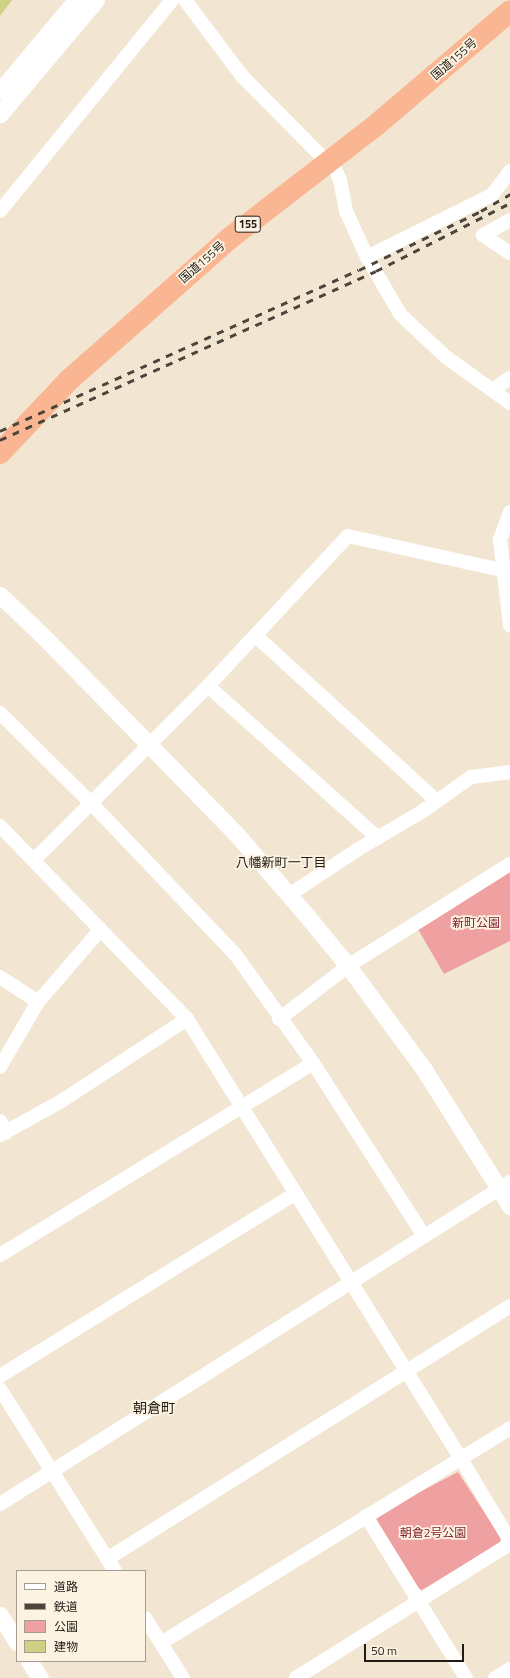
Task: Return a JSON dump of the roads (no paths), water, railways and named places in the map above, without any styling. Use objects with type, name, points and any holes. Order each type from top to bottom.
[{"type":"highway","name":"国道155号","points":[[0,452],[69,380],[230,238],[328,163],[510,11]]},
{"type":"street","points":[[0,91],[76,0]]},
{"type":"street","points":[[0,114],[96,0]]},
{"type":"street","points":[[0,211],[172,0]]},
{"type":"street","points":[[185,0],[242,76],[328,163],[331,162],[340,180],[346,211],[368,258],[400,314],[446,357],[494,389],[510,403]]},
{"type":"street","points":[[368,258],[492,195],[510,171]]},
{"type":"street","points":[[510,220],[483,235],[510,253]]},
{"type":"street","points":[[494,389],[510,378]]},
{"type":"street","points":[[510,512],[500,540],[501,570],[510,625]]},
{"type":"street","points":[[34,860],[92,804],[208,686],[348,536],[501,570]]},
{"type":"street","points":[[0,595],[45,638],[238,836],[290,895],[348,966],[424,1071],[505,1186],[510,1206]]},
{"type":"street","points":[[256,636],[437,801]]},
{"type":"street","points":[[208,686],[378,838]]},
{"type":"street","points":[[0,713],[92,804],[235,954],[279,1019],[313,1063],[424,1236]]},
{"type":"street","points":[[290,895],[437,801],[471,777],[510,772]]},
{"type":"street","points":[[0,826],[187,1019],[240,1108],[460,1457],[510,1541]]},
{"type":"street","points":[[279,1019],[348,966],[510,864]]},
{"type":"street","points":[[0,1067],[38,1002],[101,929]]},
{"type":"street","points":[[0,977],[38,1002]]},
{"type":"street","points":[[2,1129],[60,1102],[187,1019]]},
{"type":"street","points":[[0,1255],[313,1063]]},
{"type":"street","points":[[0,1504],[51,1470],[505,1186]]},
{"type":"street","points":[[0,1376],[295,1194]]},
{"type":"street","points":[[107,1559],[510,1306]]},
{"type":"street","points":[[0,1389],[114,1570]]},
{"type":"street","points":[[161,1644],[460,1457],[510,1428]]},
{"type":"street","points":[[366,1516],[466,1678]]},
{"type":"street","points":[[296,1678],[510,1544]]},
{"type":"street","points":[[0,1615],[16,1640]]},
{"type":"street","points":[[146,1620],[183,1678]]},
{"type":"street","points":[[31,1662],[40,1678]]},
{"type":"street","points":[[496,1678],[510,1670]]},
{"type":"railway","points":[[0,431],[359,270],[481,211],[510,194]]},
{"type":"railway","points":[[0,440],[376,271],[510,203]]},
{"type":"district","name":"八幡新町一丁目","points":[[281,862]]},
{"type":"district","name":"朝倉町","points":[[154,1408]]},
{"type":"park label","name":"新町公園","points":[[476,923]]},
{"type":"park label","name":"朝倉2号公園","points":[[433,1533]]}]
